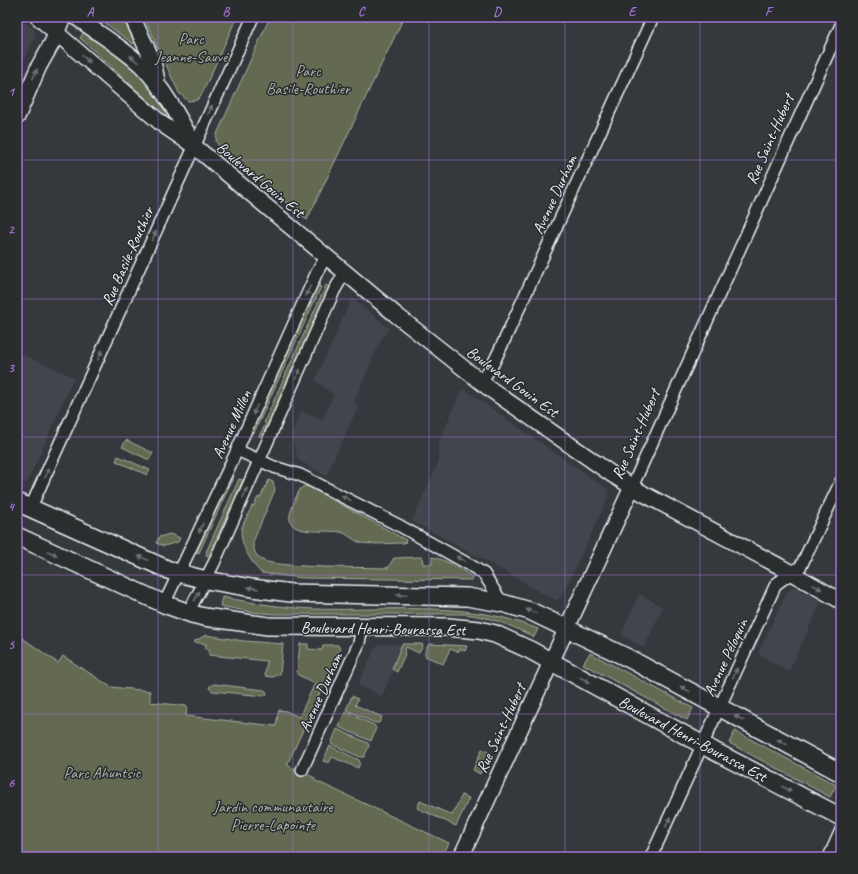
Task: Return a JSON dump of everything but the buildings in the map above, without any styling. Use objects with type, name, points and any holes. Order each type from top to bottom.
[{"type":"main road","name":"Boulevard Henri-Bourassa Est","points":[[24,505],[179,573],[206,580],[291,593],[445,596],[467,598],[502,603],[530,610],[622,655],[841,773]]},
{"type":"main road","name":"Boulevard Henri-Bourassa Est","points":[[17,536],[164,604],[188,612],[222,620],[268,626],[448,627],[479,630],[509,639],[841,817]]},
{"type":"street","name":"Boulevard Gouin Est","points":[[38,17],[165,126],[194,146],[400,318],[481,382],[632,487],[841,601]]},
{"type":"street","points":[[17,117],[39,66],[57,33],[63,17]]},
{"type":"street","name":"Boulevard Gouin Est","points":[[76,17],[136,61],[147,72],[176,111],[194,146]]},
{"type":"street","points":[[132,17],[153,61],[158,86]]},
{"type":"street","name":"Rue Basile-Routhier","points":[[24,505],[194,146],[252,17]]},
{"type":"street","name":"Avenue Durham","points":[[481,382],[493,364],[504,341],[653,17]]},
{"type":"street","name":"Rue Saint-Hubert","points":[[461,857],[632,487],[841,25]]},
{"type":"street","name":"Avenue Millen","points":[[164,604],[237,450],[317,272],[326,257]]},
{"type":"street","points":[[188,612],[206,580],[334,291],[345,272]]},
{"type":"street","points":[[237,450],[274,467],[300,475],[400,526],[470,565],[484,574],[502,603]]},
{"type":"street","name":"Avenue Péloquin","points":[[651,857],[776,584],[801,566],[841,481]]},
{"type":"street","name":"Avenue Durham","points":[[302,770],[359,644],[362,627]]},
{"type":"street","points":[[829,857],[841,830]]},
{"type":"shaded area","points":[[17,17],[34,29],[36,36],[17,74]]},
{"type":"shaded area","points":[[352,298],[389,328],[381,340],[354,402],[358,407],[326,476],[298,460],[291,434],[301,411],[323,420],[333,395],[315,380]]},
{"type":"shaded area","points":[[17,352],[74,377],[28,481],[24,484],[17,481]]},
{"type":"shaded area","points":[[462,388],[608,490],[607,500],[562,596],[559,599],[556,600],[532,588],[515,577],[412,521],[439,461],[439,442]]},
{"type":"shaded area","points":[[791,588],[797,588],[821,602],[789,672],[758,654],[786,593]]},
{"type":"shaded area","points":[[639,594],[663,607],[644,648],[621,635]]},
{"type":"shaded area","points":[[379,644],[405,644],[382,696],[358,685],[374,650]]},
{"type":"green space","points":[[97,17],[124,17],[135,40],[133,44]]},
{"type":"green space","name":"Parc Jeanne-Sauvé","points":[[144,17],[237,17],[202,94],[197,100],[188,101],[179,93]]},
{"type":"green space","name":"Parc Basile-Routhier","points":[[270,17],[404,17],[307,220],[219,146],[216,141],[217,134]]},
{"type":"green space","points":[[85,30],[134,66],[169,112],[165,116],[80,38]]},
{"type":"green space","points":[[319,281],[321,282],[319,286],[321,287],[254,433],[251,432]]},
{"type":"green space","points":[[326,285],[330,287],[262,437],[259,436],[266,423],[264,422]]},
{"type":"green space","points":[[126,440],[153,453],[149,460],[122,447]]},
{"type":"green space","points":[[118,456],[150,470],[147,475],[116,461]]},
{"type":"green space","points":[[231,475],[234,476],[199,553],[196,552]]},
{"type":"green space","points":[[239,479],[243,480],[208,557],[206,556],[206,552]]},
{"type":"green space","points":[[269,480],[273,482],[275,490],[253,542],[255,552],[262,560],[276,564],[302,566],[386,568],[389,567],[395,558],[422,557],[423,564],[432,564],[432,557],[448,562],[472,577],[472,580],[303,578],[261,573],[246,552],[241,533],[242,527],[252,506],[254,506],[258,497],[260,498]]},
{"type":"green space","points":[[304,486],[309,487],[406,540],[405,543],[362,543],[340,532],[314,531],[297,528],[292,524],[290,518],[296,496]]},
{"type":"green space","points":[[170,534],[180,538],[178,542],[164,546],[156,543],[159,537]]},
{"type":"green space","points":[[222,597],[268,605],[303,608],[425,609],[469,612],[491,615],[538,629],[534,637],[500,622],[464,614],[274,614],[251,612],[220,606]]},
{"type":"green space","name":"Parc Ahuntsic","points":[[18,635],[58,663],[63,656],[111,687],[150,691],[150,702],[187,706],[186,716],[276,726],[279,710],[286,711],[299,717],[315,683],[298,675],[300,644],[308,644],[308,649],[322,650],[323,645],[338,645],[340,649],[287,765],[315,778],[314,780],[449,843],[442,857],[17,857]]},
{"type":"green space","points":[[206,635],[244,641],[283,644],[280,674],[273,677],[266,676],[267,661],[209,655],[209,649],[205,649],[206,644],[193,642]]},
{"type":"green space","points":[[402,644],[422,644],[423,646],[419,653],[406,647],[405,654],[397,672],[392,669]]},
{"type":"green space","points":[[429,644],[467,646],[465,651],[460,649],[458,652],[450,649],[443,664],[425,656],[425,651]]},
{"type":"green space","points":[[590,653],[693,708],[687,720],[583,664]]},
{"type":"green space","points":[[214,684],[264,690],[267,694],[264,696],[212,691],[209,688]]},
{"type":"green space","points":[[352,696],[358,699],[355,705],[382,717],[379,723],[375,723],[346,710]]},
{"type":"green space","points":[[345,712],[374,725],[376,728],[371,741],[339,727]]},
{"type":"green space","points":[[337,729],[368,743],[369,746],[364,757],[360,757],[331,744]]},
{"type":"green space","points":[[735,731],[836,785],[830,797],[729,743]]},
{"type":"green space","points":[[330,746],[359,760],[360,762],[358,768],[332,757],[329,763],[323,761]]},
{"type":"green space","points":[[482,749],[490,753],[480,774],[473,770]]},
{"type":"green space","points":[[462,795],[469,798],[456,826],[417,808],[420,801],[452,815]]},
{"type":"park label","name":"Jardin communautaire Pierre-Lapointe","points":[[273,815]]}]
